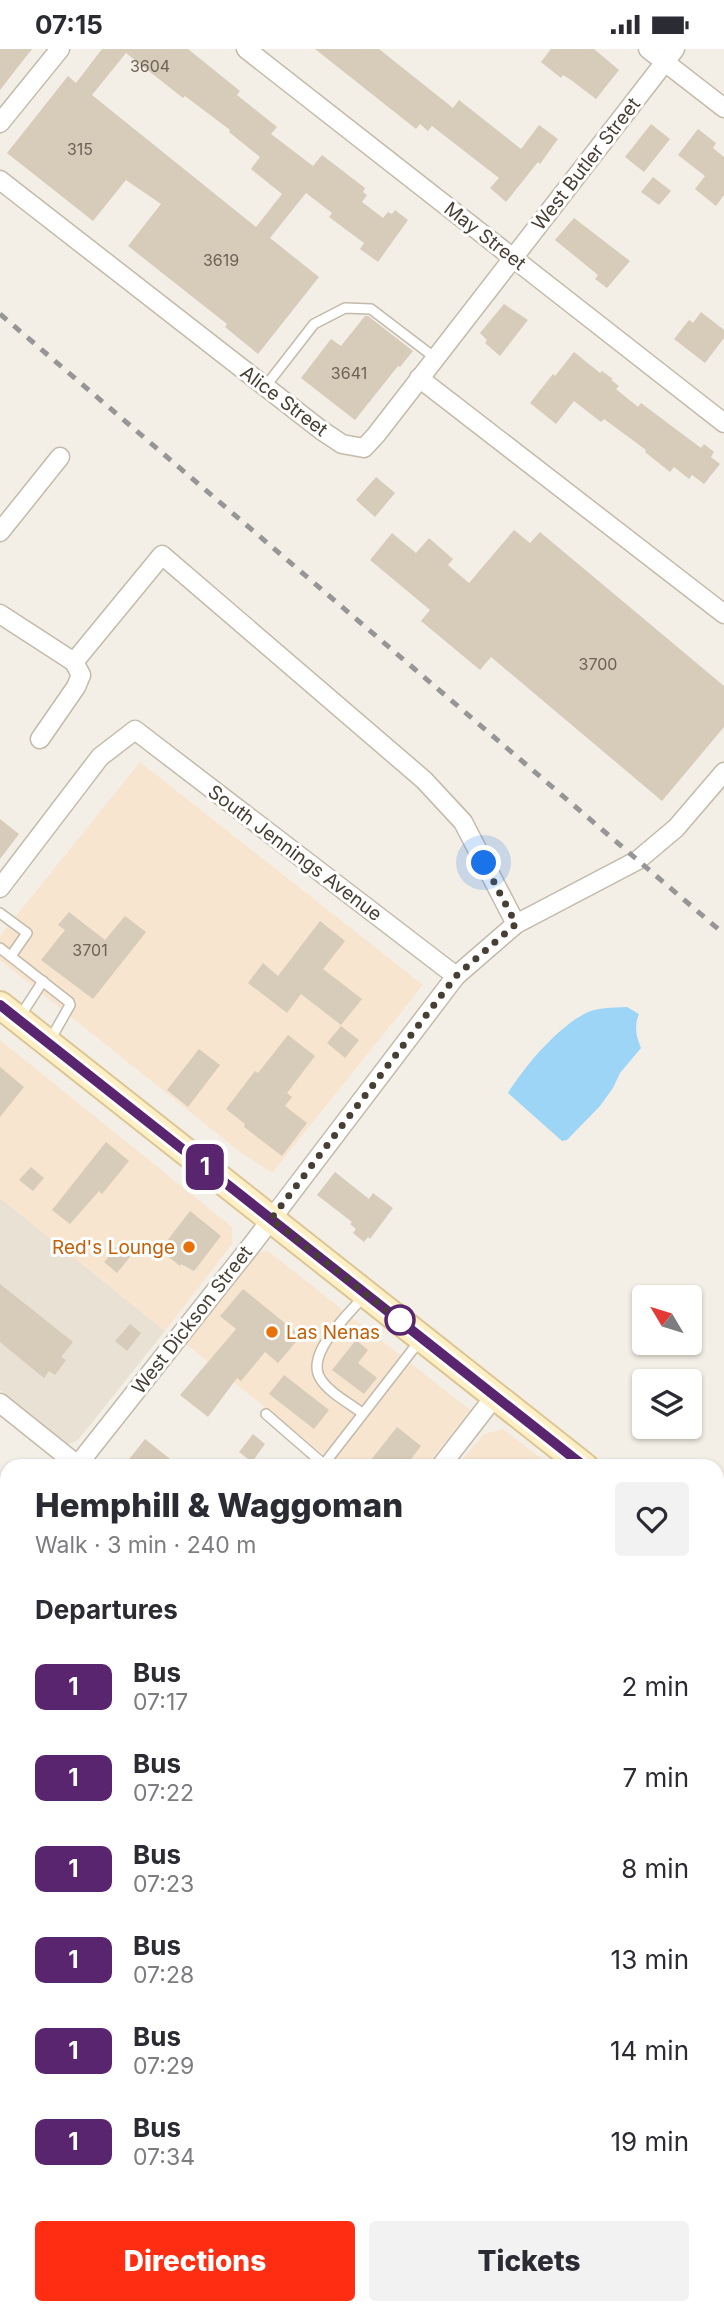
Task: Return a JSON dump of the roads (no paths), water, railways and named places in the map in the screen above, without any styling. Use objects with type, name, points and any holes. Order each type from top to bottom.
[{"type":"main road","points":[[9,1012],[575,1459]]},
{"type":"street","points":[[0,123],[60,49]]},
{"type":"street","name":"May Street","points":[[246,49],[724,423]]},
{"type":"street","points":[[648,49],[670,56],[724,108]]},
{"type":"street","name":"West Butler Street","points":[[419,377],[670,56]]},
{"type":"street","name":"Alice Street","points":[[0,180],[342,444],[364,448],[419,377]]},
{"type":"street","points":[[419,377],[724,614]]},
{"type":"street","points":[[0,532],[60,457]]},
{"type":"street","points":[[74,662],[162,555],[424,779],[463,822],[516,924]]},
{"type":"street","points":[[0,614],[74,662],[81,675],[76,687],[40,739]]},
{"type":"street","name":"South Jennings Avenue","points":[[0,888],[100,757],[135,730],[456,976]]},
{"type":"street","name":"West Dickson Street","points":[[83,1459],[456,976],[516,924],[638,860],[676,828],[724,772]]},
{"type":"street","points":[[446,1459],[495,1396]]},
{"type":"street","points":[[0,1403],[69,1459]]},
{"type":"lane","points":[[265,387],[314,324],[345,308],[371,309],[434,357]]},
{"type":"lane","points":[[0,913],[27,933],[11,956]]},
{"type":"lane","points":[[0,948],[71,1005],[48,1043]]},
{"type":"lane","points":[[9,1012],[43,981]]},
{"type":"lane","points":[[362,1413],[324,1383],[318,1375],[317,1366],[322,1344],[366,1294]]},
{"type":"lane","points":[[330,1459],[362,1413],[422,1338]]},
{"type":"lane","points":[[266,1414],[319,1459]]},
{"type":"water","points":[[627,1007],[639,1014],[636,1031],[641,1048],[620,1073],[600,1106],[567,1140],[562,1141],[508,1093],[542,1049],[573,1021],[594,1010]]},
{"type":"railway","points":[[0,314],[724,934]]},
{"type":"place","name":"Red's Lounge","points":[[189,1247]]},
{"type":"place","name":"Las Nenas","points":[[272,1332]]}]
